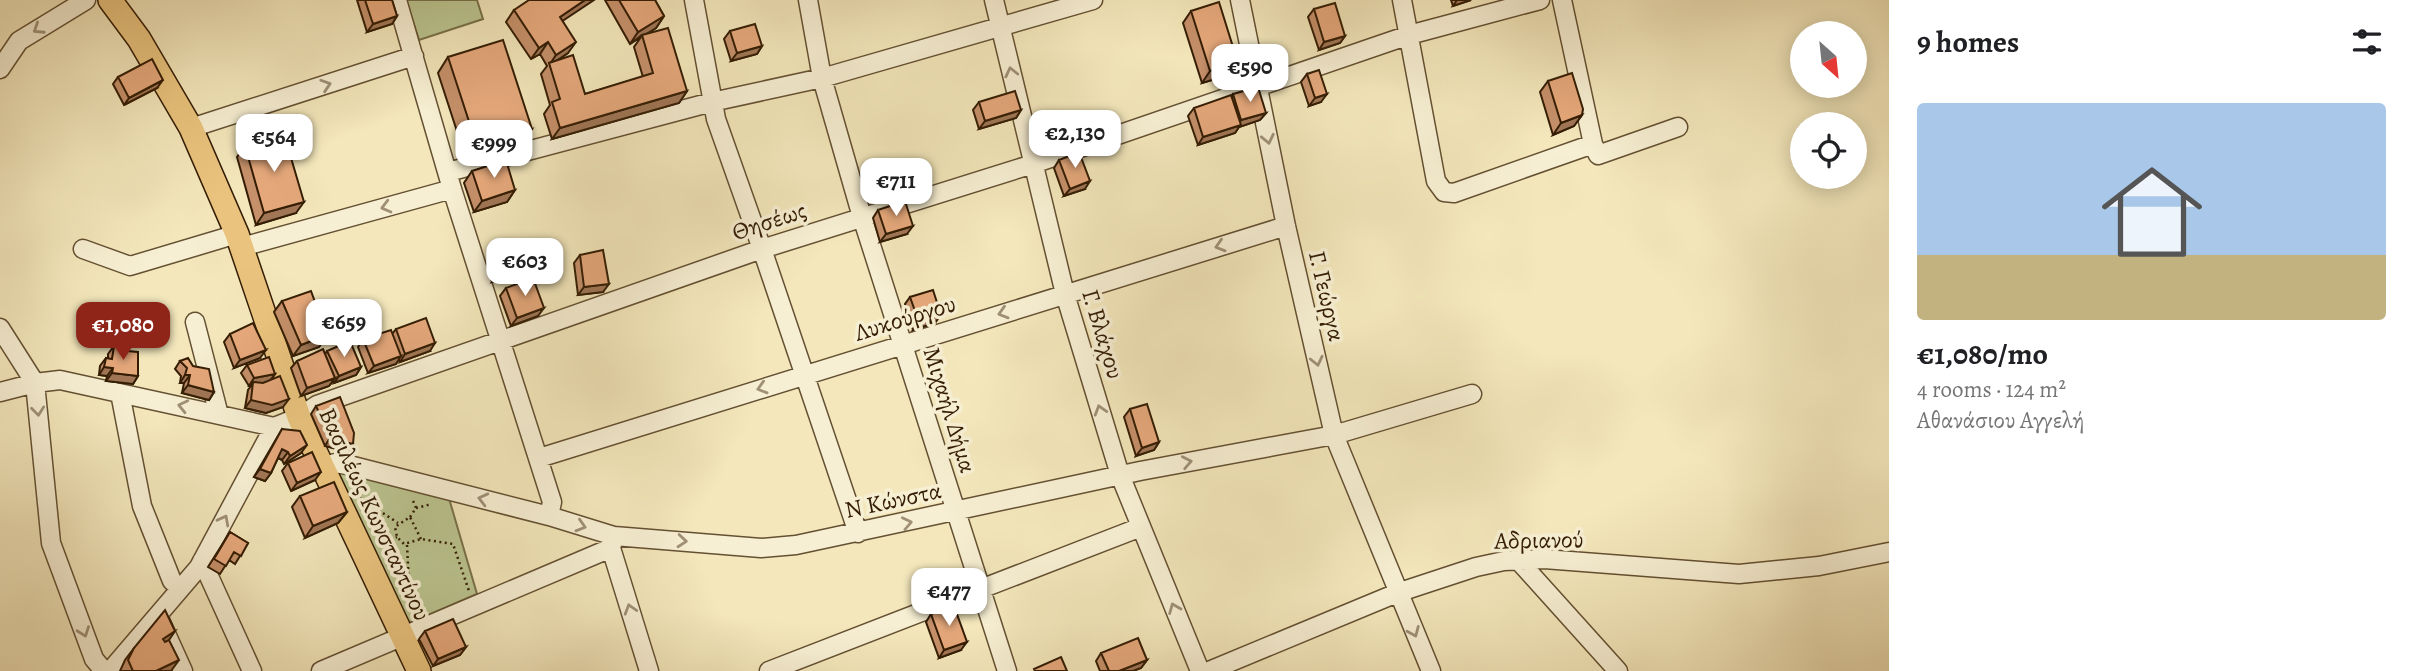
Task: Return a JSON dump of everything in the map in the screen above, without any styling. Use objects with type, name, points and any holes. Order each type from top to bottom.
[{"type":"main road","name":"Βασιλέως Κωνσταντίνου","points":[[110,0],[139,39],[191,128],[239,240],[299,416],[419,671]]},
{"type":"street","points":[[0,69],[19,41],[86,0]]},
{"type":"street","points":[[397,0],[450,181],[552,502],[549,516]]},
{"type":"street","points":[[694,0],[716,119],[858,533]]},
{"type":"street","name":"Μιχαήλ Δήμα","points":[[808,0],[822,78],[862,217],[1007,671]]},
{"type":"street","name":"Γ. Βλάχου","points":[[994,0],[1065,294],[1120,475],[1200,671]]},
{"type":"street","points":[[83,249],[130,266],[239,240],[450,181],[712,102],[822,78],[1093,0]]},
{"type":"street","name":"Γ. Γεώργα","points":[[1240,0],[1286,226],[1334,435],[1431,671]]},
{"type":"street","points":[[1402,0],[1436,181],[1444,192],[1454,193],[1593,144]]},
{"type":"street","name":"Θησέως","points":[[274,427],[317,405],[762,249],[1033,164],[1409,35],[1540,0]]},
{"type":"street","points":[[1562,0],[1593,144],[1598,155],[1678,127]]},
{"type":"street","points":[[191,128],[415,56]]},
{"type":"street","name":"Λυκούργου","points":[[539,458],[1286,226]]},
{"type":"street","points":[[195,322],[219,415]]},
{"type":"street","points":[[0,328],[35,383],[51,543],[94,659],[104,671]]},
{"type":"street","points":[[0,392],[60,380],[274,427],[199,568],[110,671]]},
{"type":"street","points":[[120,393],[142,506],[172,581],[180,587]]},
{"type":"street","name":"Ν Κώνστα","points":[[322,468],[334,463],[353,466],[549,516],[613,542],[761,548],[796,545],[858,533],[1120,475],[1334,435],[1472,394]]},
{"type":"street","points":[[769,671],[810,663],[979,590],[1141,527]]},
{"type":"street","points":[[321,671],[401,629],[480,604],[613,542],[649,671]]},
{"type":"street","name":"Αδριανού","points":[[1209,671],[1397,593],[1476,567],[1544,559],[1739,574],[1819,566],[1889,552]]},
{"type":"street","points":[[1518,560],[1618,671]]},
{"type":"street","points":[[202,561],[252,671]]},
{"type":"street","points":[[157,614],[183,671]]},
{"type":"path","points":[[338,500],[354,494],[397,523]]},
{"type":"path","points":[[397,523],[410,517],[421,538]]},
{"type":"path","points":[[397,523],[395,532],[400,542],[407,545],[421,538],[453,544],[471,598],[480,604]]},
{"type":"path","points":[[401,629],[410,614],[407,545]]},
{"type":"green space","points":[[406,0],[477,0],[483,19],[419,40]]},
{"type":"green space","points":[[337,471],[448,495],[477,594],[405,625]]},
{"type":"building","points":[[365,0],[392,0],[397,16],[373,24]]},
{"type":"building","points":[[529,0],[585,0],[560,17],[576,42],[556,55],[548,42],[539,48],[514,10]]},
{"type":"building","points":[[619,0],[655,0],[664,16],[638,32]]},
{"type":"building","points":[[1219,2],[1238,63],[1210,71],[1191,11]]},
{"type":"building","points":[[1335,3],[1345,36],[1324,42],[1314,9]]},
{"type":"building","points":[[755,24],[762,46],[737,53],[730,31]]},
{"type":"building","points":[[668,28],[687,91],[560,128],[552,102],[560,99],[549,63],[573,55],[585,94],[653,73],[642,35]]},
{"type":"building","points":[[503,40],[532,129],[477,146],[448,57]]},
{"type":"building","points":[[152,59],[163,80],[129,98],[118,77]]},
{"type":"building","points":[[1319,70],[1327,94],[1315,98],[1307,74]]},
{"type":"building","points":[[1572,73],[1583,109],[1582,115],[1561,123],[1548,81]]},
{"type":"building","points":[[1258,87],[1266,113],[1241,120],[1233,94]]},
{"type":"building","points":[[1015,91],[1021,110],[985,121],[979,102]]},
{"type":"building","points":[[1231,95],[1241,125],[1203,137],[1194,108]]},
{"type":"building","points":[[284,134],[304,202],[264,213],[245,146]]},
{"type":"building","points":[[1079,152],[1090,181],[1070,189],[1059,160]]},
{"type":"building","points":[[506,160],[515,190],[482,201],[472,171]]},
{"type":"building","points":[[905,201],[913,226],[886,234],[878,210]]},
{"type":"building","points":[[603,250],[609,284],[584,287],[580,255]]},
{"type":"building","points":[[526,255],[529,265],[498,274],[494,264]]},
{"type":"building","points":[[533,278],[544,308],[517,318],[506,288]]},
{"type":"building","points":[[933,290],[941,315],[919,322],[910,297]]},
{"type":"building","points":[[311,291],[327,335],[301,345],[282,301]]},
{"type":"building","points":[[426,318],[435,343],[405,354],[396,329]]},
{"type":"building","points":[[253,323],[266,350],[240,360],[230,334]]},
{"type":"building","points":[[391,330],[401,356],[374,366],[363,339]]},
{"type":"building","points":[[350,341],[361,367],[339,376],[327,351]]},
{"type":"building","points":[[114,346],[128,347],[128,351],[138,352],[138,376],[112,373],[113,368],[104,367],[106,358],[112,359]]},
{"type":"building","points":[[323,349],[335,378],[307,388],[297,361]]},
{"type":"building","points":[[269,357],[275,374],[254,378],[247,365]]},
{"type":"building","points":[[188,358],[193,366],[209,369],[214,392],[188,385],[190,375],[185,375],[187,368],[180,361]]},
{"type":"building","points":[[280,376],[289,399],[272,405],[251,400],[253,382],[263,383]]},
{"type":"building","points":[[340,397],[354,433],[353,444],[330,438],[316,406]]},
{"type":"building","points":[[1147,404],[1159,442],[1142,448],[1130,409]]},
{"type":"building","points":[[282,429],[300,431],[307,445],[290,456],[282,449],[271,473],[260,469]]},
{"type":"building","points":[[312,452],[321,472],[297,483],[288,463]]},
{"type":"building","points":[[334,482],[347,512],[313,526],[300,496]]},
{"type":"building","points":[[230,532],[248,543],[241,556],[234,552],[226,566],[214,559]]},
{"type":"building","points":[[954,606],[967,642],[944,650],[931,614]]},
{"type":"building","points":[[165,610],[175,631],[163,639],[165,642],[169,640],[179,660],[156,671],[133,671],[128,660],[134,648]]},
{"type":"building","points":[[453,619],[466,647],[438,659],[425,631]]},
{"type":"building","points":[[1138,638],[1147,660],[1119,671],[1109,671],[1101,653]]},
{"type":"building","points":[[1061,657],[1067,671],[1034,669]]}]
